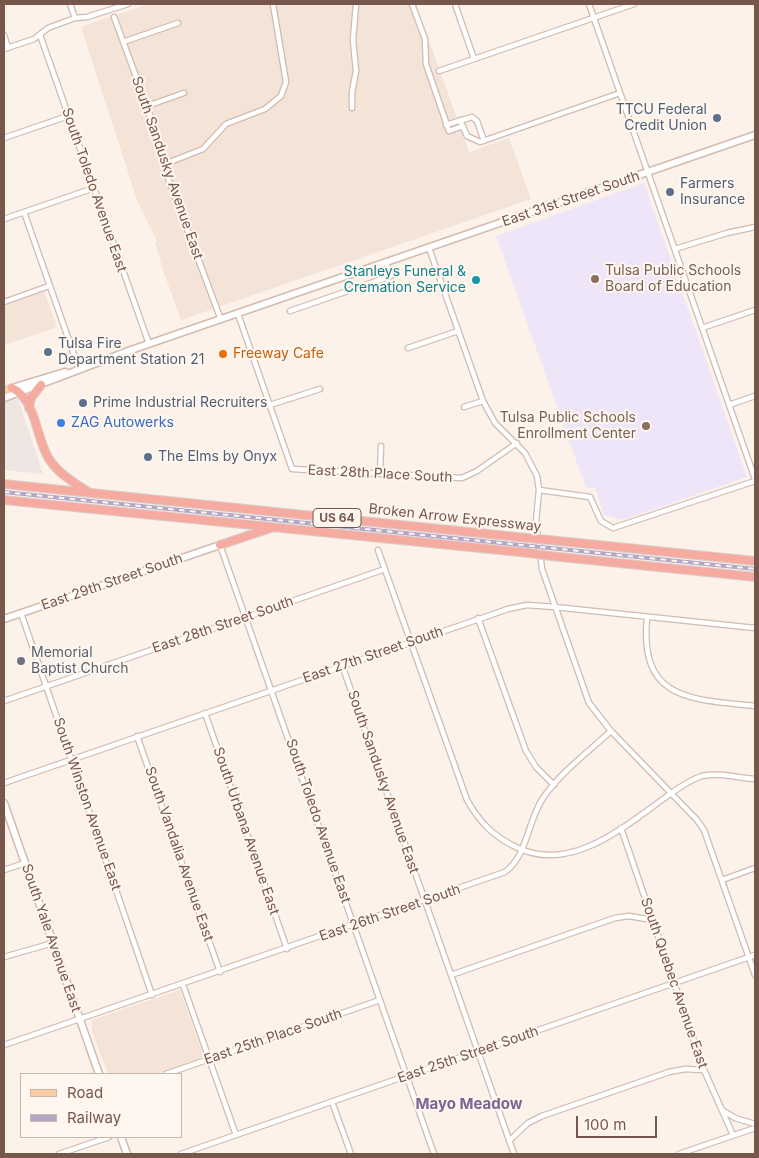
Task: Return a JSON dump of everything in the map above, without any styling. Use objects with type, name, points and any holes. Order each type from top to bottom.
[{"type":"highway","points":[[29,408],[31,400],[41,385]]},
{"type":"highway","points":[[8,390],[20,392],[29,408],[49,460],[58,471],[88,492]]},
{"type":"highway","name":"Broken Arrow Expressway","points":[[4,484],[755,561]]},
{"type":"highway","name":"Broken Arrow Expressway","points":[[4,500],[755,577]]},
{"type":"highway","points":[[220,545],[273,528]]},
{"type":"main road","name":"East 31st Street South","points":[[8,390],[79,369],[755,135]]},
{"type":"main road","name":"East 31st Street South","points":[[4,398],[79,369]]},
{"type":"main road","name":"East 29th Street South","points":[[4,619],[220,545]]},
{"type":"main road","name":"South Yale Avenue East","points":[[4,802],[99,1073]]},
{"type":"main road","points":[[121,1138],[127,1154]]},
{"type":"street","points":[[70,4],[75,18]]},
{"type":"street","points":[[4,35],[6,49],[40,35],[48,28],[75,18],[87,17],[128,4]]},
{"type":"street","points":[[165,164],[203,149],[226,124],[265,109],[281,96],[286,82],[273,4]]},
{"type":"street","points":[[352,108],[352,92],[356,71],[353,40],[356,4]]},
{"type":"street","points":[[412,4],[425,39],[426,64],[446,125],[449,131],[463,126]]},
{"type":"street","points":[[455,4],[474,59]]},
{"type":"street","points":[[540,490],[590,496],[603,524],[613,528],[755,480],[589,4]]},
{"type":"street","points":[[439,71],[634,4]]},
{"type":"street","name":"South Sandusky Avenue East","points":[[114,17],[147,106],[165,164],[220,320]]},
{"type":"street","points":[[123,42],[178,23]]},
{"type":"street","name":"South Toledo Avenue East","points":[[40,35],[149,344]]},
{"type":"street","points":[[147,106],[184,93]]},
{"type":"street","points":[[460,120],[472,140],[484,141],[620,93]]},
{"type":"street","points":[[4,138],[68,116]]},
{"type":"street","points":[[446,125],[468,117],[474,118],[484,141]]},
{"type":"street","points":[[4,219],[94,188]]},
{"type":"street","points":[[24,212],[79,369]]},
{"type":"street","points":[[675,250],[718,235],[755,227]]},
{"type":"street","points":[[429,248],[483,401],[495,423],[517,443],[531,462],[540,490],[536,522],[542,569],[587,697],[611,731],[672,793],[704,830],[755,975]]},
{"type":"street","points":[[290,311],[391,276],[386,262]]},
{"type":"street","points":[[4,302],[49,286]]},
{"type":"street","points":[[702,328],[755,310]]},
{"type":"street","points":[[238,314],[270,405],[320,388]]},
{"type":"street","points":[[408,348],[458,331]]},
{"type":"street","points":[[729,405],[755,396]]},
{"type":"street","points":[[464,407],[483,401]]},
{"type":"street","name":"East 28th Place South","points":[[270,405],[292,469],[462,478],[477,472],[517,443]]},
{"type":"street","points":[[380,474],[381,446]]},
{"type":"street","name":"South Toledo Avenue East","points":[[220,545],[434,1154]]},
{"type":"street","points":[[378,550],[470,806],[481,823],[492,834],[522,850],[550,855],[573,852],[597,843],[691,780],[702,776],[714,775],[755,779]]},
{"type":"street","name":"East 28th Street South","points":[[4,701],[386,569]]},
{"type":"street","name":"East 27th Street South","points":[[4,783],[478,618],[527,605],[755,628]]},
{"type":"street","name":"South Winston Avenue East","points":[[21,613],[152,996]]},
{"type":"street","points":[[647,617],[645,638],[648,658],[656,674],[670,689],[691,698],[755,706]]},
{"type":"street","points":[[478,618],[526,751],[536,767],[554,785]]},
{"type":"street","name":"South Sandusky Avenue East","points":[[342,665],[514,1154]]},
{"type":"street","name":"South Urbana Avenue East","points":[[205,713],[287,949]]},
{"type":"street","name":"East 26th Street South","points":[[4,1045],[152,996],[505,872],[518,860],[538,807],[554,785],[611,731]]},
{"type":"street","name":"South Vandalia Avenue East","points":[[137,736],[220,972]]},
{"type":"street","name":"South Quebec Avenue East","points":[[621,828],[704,1070],[733,1136]]},
{"type":"street","points":[[4,870],[25,862]]},
{"type":"street","points":[[722,880],[755,868]]},
{"type":"street","points":[[451,975],[615,918],[629,916],[652,920]]},
{"type":"street","points":[[4,958],[53,942]]},
{"type":"street","name":"East 25th Street South","points":[[181,1154],[755,955]]},
{"type":"street","points":[[183,985],[236,1135]]},
{"type":"street","name":"East 25th Place South","points":[[169,1073],[380,1000]]},
{"type":"street","points":[[509,1141],[528,1123],[542,1116],[669,1072],[685,1069],[704,1070]]},
{"type":"street","points":[[332,1102],[351,1154]]},
{"type":"street","points":[[721,1110],[734,1118],[755,1126]]},
{"type":"street","points":[[679,1154],[733,1136],[755,1126]]},
{"type":"street","points":[[59,1154],[106,1138]]},
{"type":"shaded area","points":[[148,4],[416,4],[469,152],[509,138],[531,199],[181,320],[164,273],[155,243],[157,241],[138,203],[81,27]]},
{"type":"shaded area","points":[[644,183],[747,477],[622,520],[604,515],[595,488],[586,488],[496,236]]},
{"type":"shaded area","points":[[44,291],[57,327],[4,345],[4,306]]},
{"type":"shaded area","points":[[14,398],[18,399],[43,474],[4,470],[4,402]]},
{"type":"shaded area","points":[[180,990],[204,1057],[160,1073],[108,1073],[92,1031],[92,1020]]},
{"type":"railway","points":[[4,492],[755,569]]},
{"type":"place","name":"TTCU Federal Credit Union","points":[[717,118]]},
{"type":"place","name":"Farmers Insurance","points":[[670,192]]},
{"type":"place","name":"Tulsa Public Schools Board of Education","points":[[595,279]]},
{"type":"place","name":"Stanleys Funeral & Cremation Service","points":[[476,280]]},
{"type":"place","name":"Tulsa Fire Department Station 21","points":[[48,352]]},
{"type":"place","name":"Freeway Cafe","points":[[223,354]]},
{"type":"place","name":"Prime Industrial Recruiters","points":[[83,403]]},
{"type":"place","name":"ZAG Autowerks","points":[[61,423]]},
{"type":"place","name":"Tulsa Public Schools Enrollment Center","points":[[646,426]]},
{"type":"place","name":"The Elms by Onyx","points":[[148,457]]},
{"type":"place","name":"Memorial Baptist Church","points":[[21,661]]},
{"type":"district","name":"Mayo Meadow","points":[[469,1104]]}]
